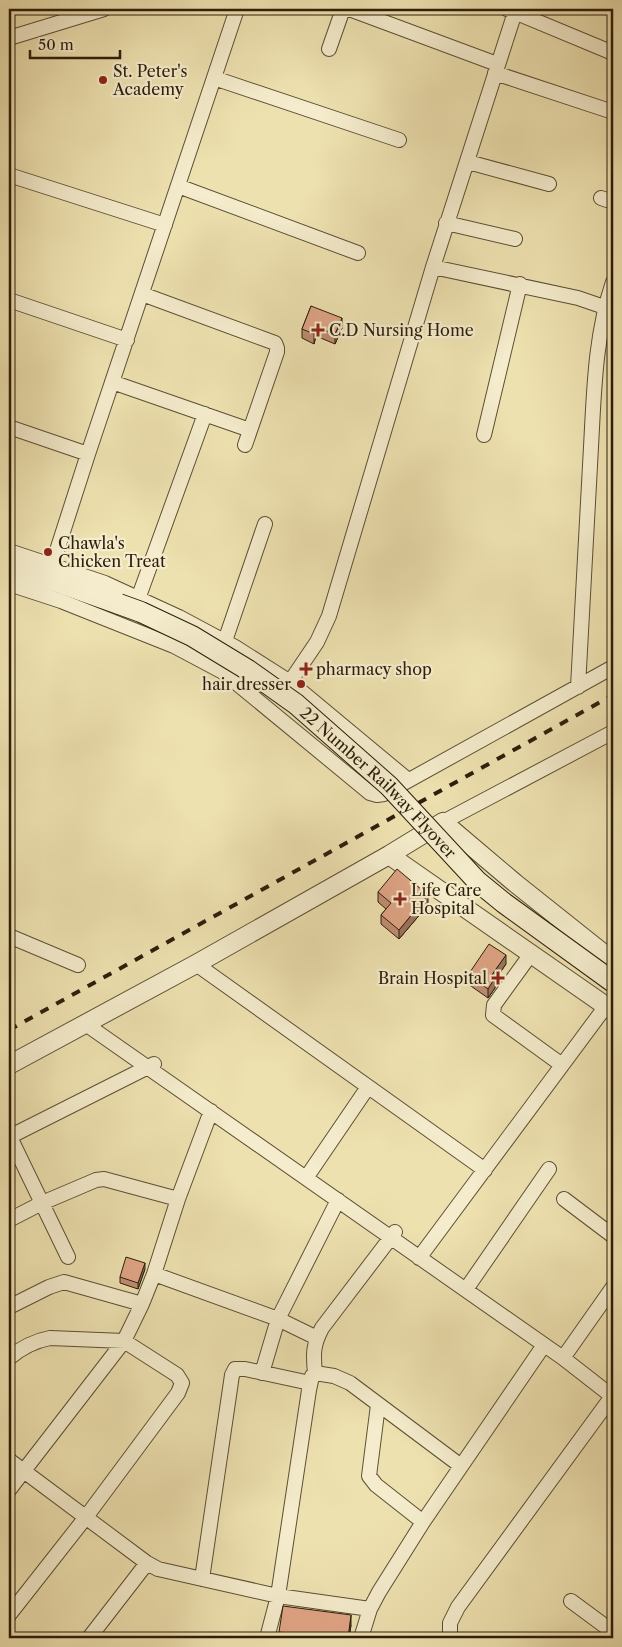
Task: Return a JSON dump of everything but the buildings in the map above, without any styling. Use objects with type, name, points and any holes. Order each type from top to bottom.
[{"type":"main road","name":"22 Number Railway Flyover","points":[[9,567],[64,584],[141,612],[192,636],[248,670],[296,704],[389,786],[477,881],[504,903],[613,982]]},
{"type":"street","points":[[9,38],[102,9]]},
{"type":"street","points":[[52,566],[237,9]]},
{"type":"street","points":[[329,49],[343,9]]},
{"type":"street","points":[[349,9],[496,68],[613,112]]},
{"type":"street","points":[[290,682],[317,642],[329,616],[432,266],[468,162],[513,10],[613,53]]},
{"type":"street","points":[[214,78],[399,140]]},
{"type":"street","points":[[468,162],[549,184]]},
{"type":"street","points":[[9,175],[165,225]]},
{"type":"street","points":[[178,186],[358,253]]},
{"type":"street","points":[[446,223],[515,239]]},
{"type":"street","points":[[432,266],[520,284],[578,298],[609,308]]},
{"type":"street","points":[[578,687],[594,393],[599,341],[609,308],[613,282]]},
{"type":"street","points":[[484,435],[520,284]]},
{"type":"street","points":[[142,294],[276,343],[276,352],[245,445]]},
{"type":"street","points":[[9,300],[126,340]]},
{"type":"street","points":[[112,382],[250,430]]},
{"type":"street","points":[[138,598],[205,414]]},
{"type":"street","points":[[9,427],[88,454]]},
{"type":"street","points":[[225,641],[265,524]]},
{"type":"street","points":[[9,567],[52,566],[105,583],[179,617],[225,641],[290,682],[408,780]]},
{"type":"street","points":[[9,567],[61,601],[174,646],[223,672],[370,793],[377,795],[384,794],[613,667]]},
{"type":"street","points":[[9,1065],[90,1023],[196,964],[389,855],[443,822],[613,732]]},
{"type":"street","points":[[443,822],[515,883],[613,961]]},
{"type":"street","points":[[389,855],[609,1009],[562,1065],[421,1255]]},
{"type":"street","points":[[9,936],[78,965]]},
{"type":"street","points":[[531,954],[494,1005],[493,1015],[562,1065]]},
{"type":"street","points":[[196,964],[484,1170]]},
{"type":"street","points":[[90,1023],[421,1255],[544,1345],[565,1355]]},
{"type":"street","points":[[151,1065],[211,1111],[308,1175],[338,1200],[392,1235]]},
{"type":"street","points":[[68,1257],[9,1136],[151,1065]]},
{"type":"street","points":[[308,1175],[368,1087]]},
{"type":"street","points":[[9,1490],[124,1341],[154,1274],[178,1200],[211,1111]]},
{"type":"street","points":[[469,1285],[549,1169]]},
{"type":"street","points":[[9,1220],[86,1183],[104,1179],[178,1200]]},
{"type":"street","points":[[564,1199],[613,1236]]},
{"type":"street","points":[[262,1373],[278,1319],[338,1200]]},
{"type":"street","points":[[267,1638],[278,1596],[313,1378],[313,1353],[317,1338],[322,1328],[392,1235]]},
{"type":"street","points":[[421,1255],[469,1285],[565,1355],[613,1393],[458,1607],[450,1623],[450,1638]]},
{"type":"street","points":[[154,1274],[278,1319],[317,1338]]},
{"type":"street","points":[[9,1307],[49,1287],[64,1282],[142,1304]]},
{"type":"street","points":[[565,1355],[613,1287]]},
{"type":"street","points":[[9,1358],[27,1345],[41,1339],[124,1341],[177,1375],[182,1383],[178,1393],[86,1517],[9,1615]]},
{"type":"street","points":[[361,1638],[370,1609],[423,1522],[544,1345]]},
{"type":"street","points":[[202,1580],[232,1375],[235,1369],[241,1368],[262,1373],[313,1378],[342,1378],[461,1466]]},
{"type":"street","points":[[378,1405],[369,1476],[376,1486],[423,1522]]},
{"type":"street","points":[[9,1460],[147,1564],[158,1569],[278,1596],[370,1609]]},
{"type":"street","points":[[89,1638],[147,1564]]},
{"type":"street","points":[[571,1601],[613,1632]]},
{"type":"railway","points":[[9,1030],[613,695]]},
{"type":"place","name":"St. Peter's Academy","points":[[103,80]]},
{"type":"place","name":"C.D Nursing Home","points":[[318,330]]},
{"type":"place","name":"Chawla's Chicken Treat","points":[[48,552]]},
{"type":"place","name":"pharmacy shop","points":[[306,669]]},
{"type":"place","name":"hair dresser","points":[[301,684]]},
{"type":"place","name":"Life Care Hospital","points":[[400,899]]},
{"type":"place","name":"Brain Hospital","points":[[498,978]]}]
